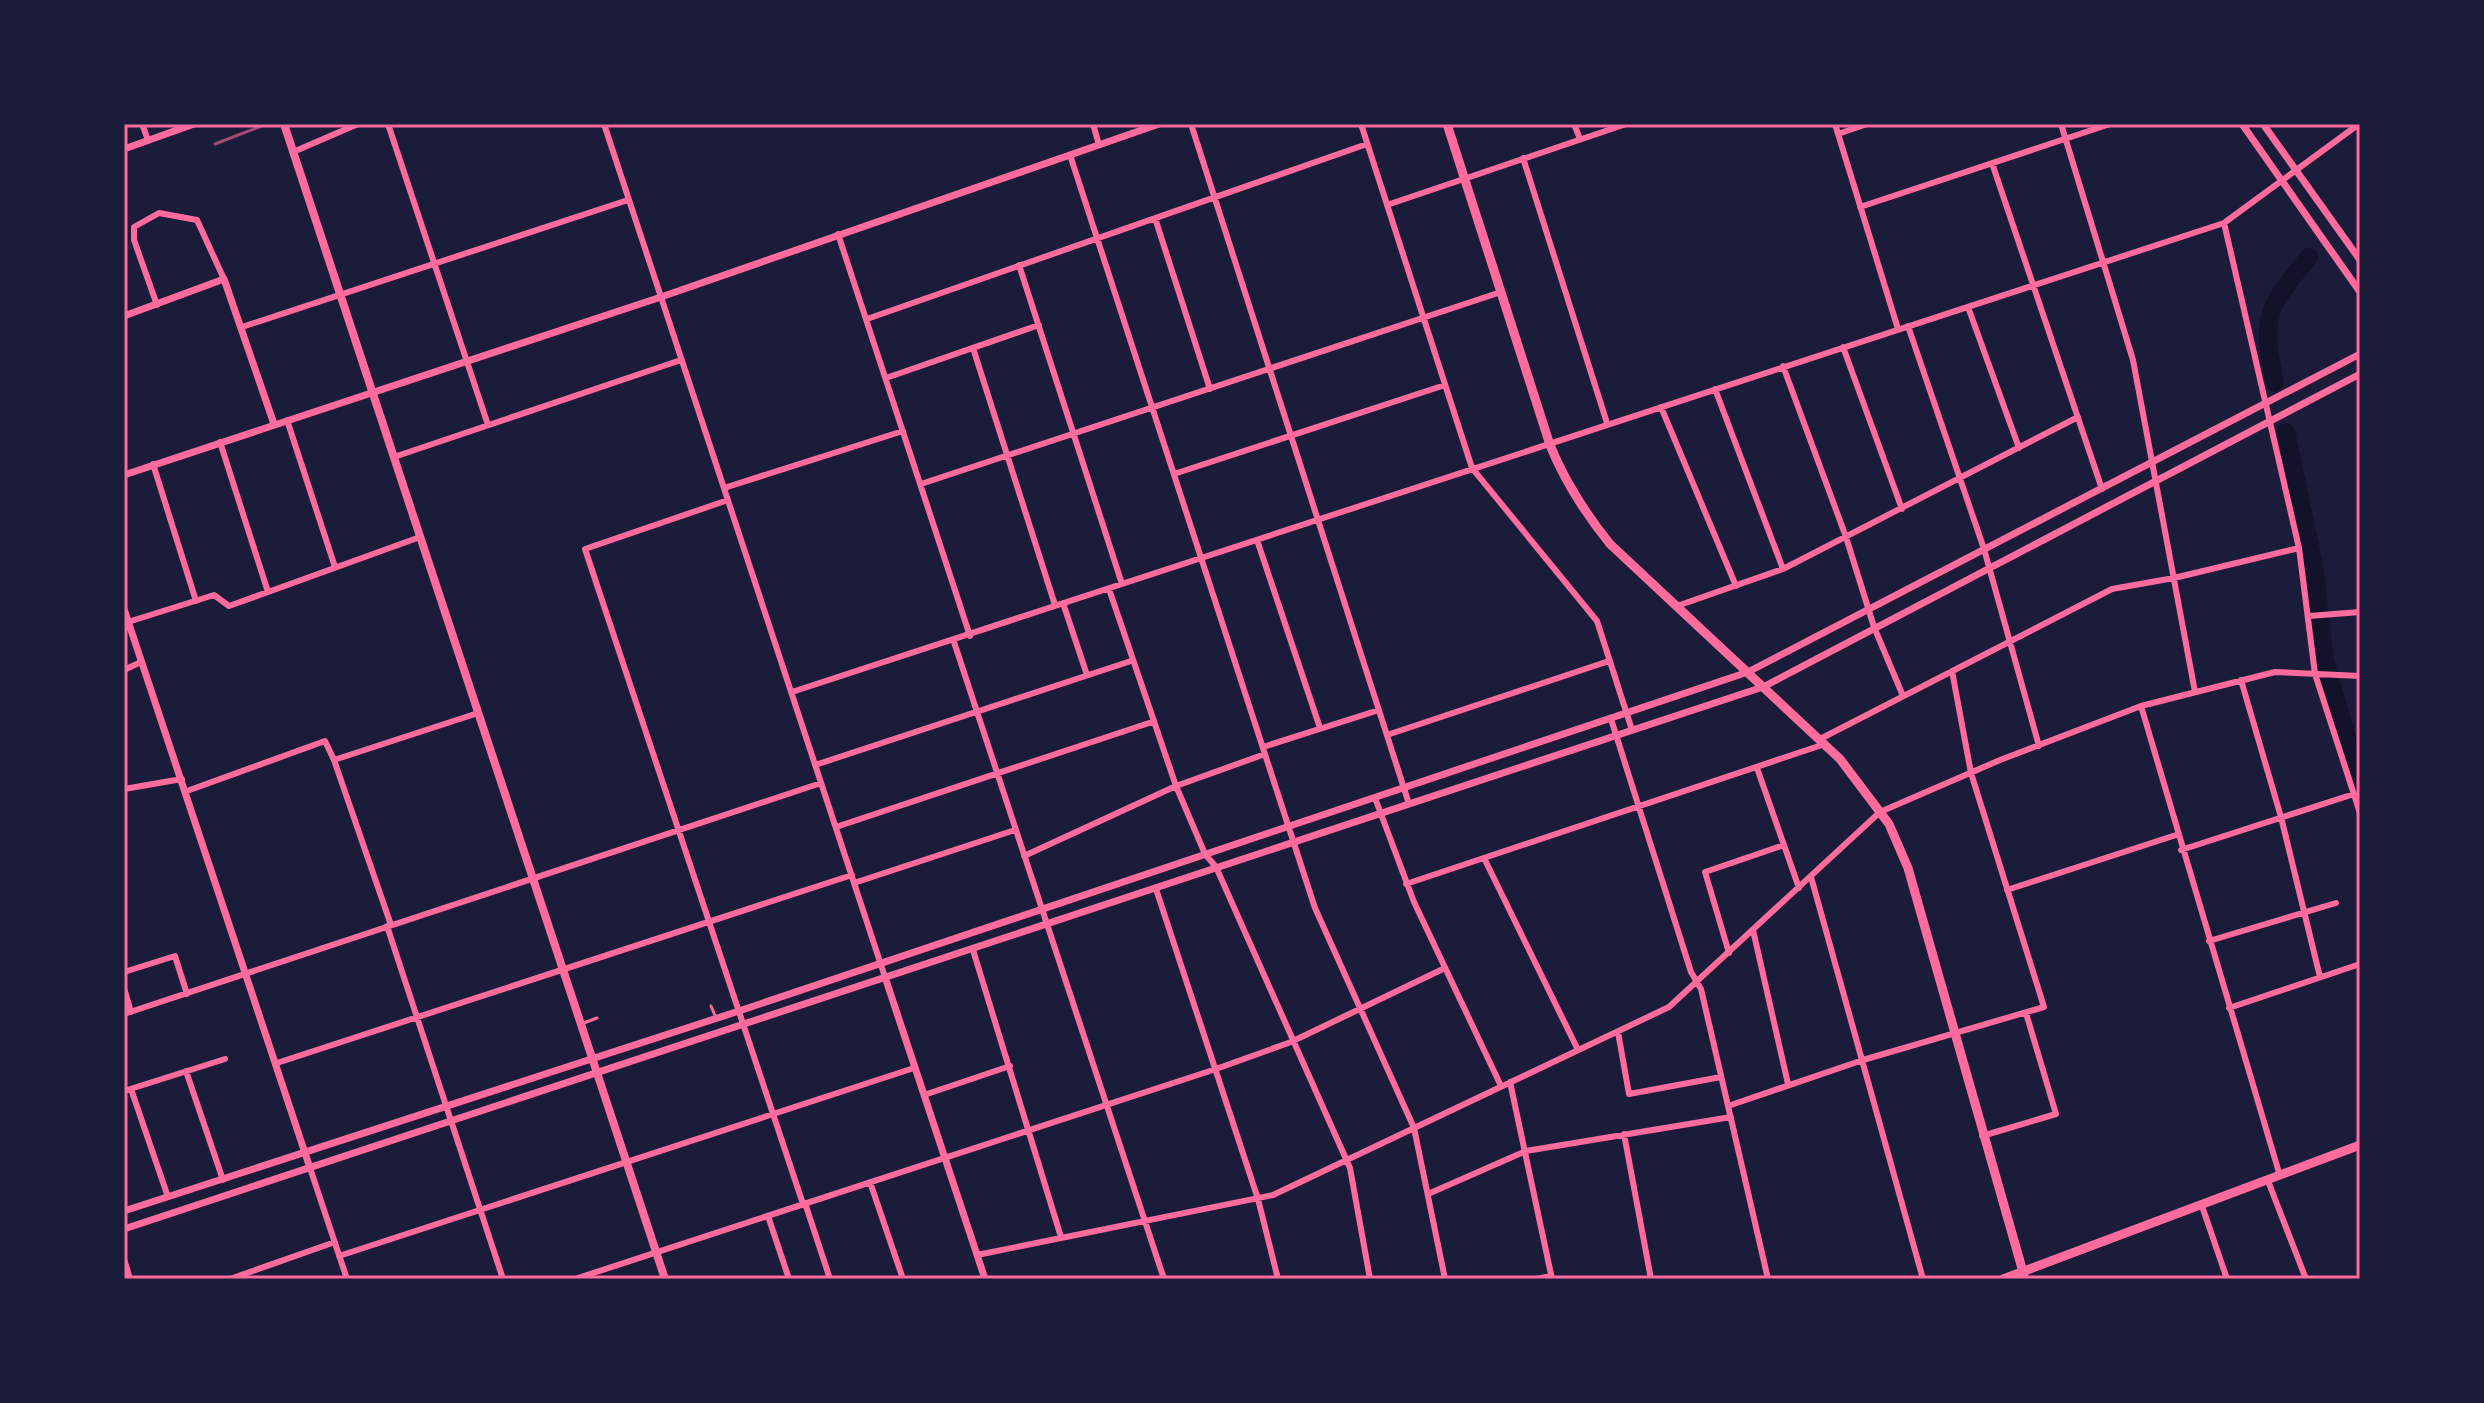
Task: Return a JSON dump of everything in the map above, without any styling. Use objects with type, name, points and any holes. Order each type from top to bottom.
[{"type":"main road","points":[[284,124],[665,1279]]},
{"type":"main road","points":[[1447,124],[1550,445],[1567,482],[1591,521],[1610,544],[1822,742],[1880,812],[1908,868],[2023,1276]]},
{"type":"main road","points":[[2003,1279],[2023,1276],[2360,1145]]},
{"type":"street","points":[[142,124],[148,140]]},
{"type":"street","points":[[124,149],[194,124]]},
{"type":"street","points":[[293,152],[358,124]]},
{"type":"street","points":[[388,124],[488,425]]},
{"type":"street","points":[[604,124],[985,1279]]},
{"type":"street","points":[[1093,124],[1099,145]]},
{"type":"street","points":[[124,475],[661,297],[1159,124]]},
{"type":"street","points":[[1191,124],[1409,804]]},
{"type":"street","points":[[1361,124],[1472,468],[1597,621],[1632,730]]},
{"type":"street","points":[[1574,124],[1580,139]]},
{"type":"street","points":[[1387,205],[1626,124]]},
{"type":"street","points":[[1835,124],[1898,329]]},
{"type":"street","points":[[1838,134],[1867,124]]},
{"type":"street","points":[[2061,124],[2133,360],[2195,692]]},
{"type":"street","points":[[1860,207],[2110,124]]},
{"type":"street","points":[[2242,124],[2360,292]]},
{"type":"street","points":[[2263,124],[2360,260]]},
{"type":"street","points":[[792,692],[954,642],[1059,604],[1550,445],[1607,423],[2224,223],[2359,124]]},
{"type":"street","points":[[867,319],[1367,144]]},
{"type":"street","points":[[1070,155],[1315,908],[1414,1128],[1445,1279]]},
{"type":"street","points":[[1523,158],[1607,423]]},
{"type":"street","points":[[1992,163],[2102,489]]},
{"type":"street","points":[[242,327],[628,200]]},
{"type":"street","points":[[157,305],[134,240],[134,227],[159,213],[197,220],[224,279],[274,424]]},
{"type":"street","points":[[1155,218],[1210,389]]},
{"type":"street","points":[[2224,223],[2299,548],[2318,674],[2360,812]]},
{"type":"street","points":[[838,234],[970,636]]},
{"type":"street","points":[[1019,265],[1122,584]]},
{"type":"street","points":[[124,316],[224,279]]},
{"type":"street","points":[[921,484],[1501,292]]},
{"type":"street","points":[[1968,307],[2019,448]]},
{"type":"street","points":[[886,378],[1039,325]]},
{"type":"street","points":[[1908,326],[1984,549],[2039,746]]},
{"type":"street","points":[[1843,347],[1902,509]]},
{"type":"street","points":[[973,348],[1059,604],[1087,675]]},
{"type":"street","points":[[124,1211],[739,1011],[1748,672],[2360,354]]},
{"type":"street","points":[[394,457],[681,360]]},
{"type":"street","points":[[1783,366],[1846,537],[1874,627],[1903,696]]},
{"type":"street","points":[[124,1229],[1763,687],[2360,374]]},
{"type":"street","points":[[1174,474],[1445,385]]},
{"type":"street","points":[[1715,389],[1783,569]]},
{"type":"street","points":[[1661,407],[1736,586]]},
{"type":"street","points":[[1677,606],[1783,569],[2078,417]]},
{"type":"street","points":[[287,420],[335,567]]},
{"type":"street","points":[[724,488],[903,431]]},
{"type":"street","points":[[220,442],[268,592]]},
{"type":"street","points":[[153,464],[196,601]]},
{"type":"street","points":[[728,500],[585,549],[711,921],[772,1114],[830,1279]]},
{"type":"street","points":[[128,622],[214,595],[229,606],[420,537]]},
{"type":"street","points":[[1257,540],[1320,728]]},
{"type":"street","points":[[1406,884],[1757,768],[1822,742],[1903,696],[2112,589],[2174,578],[2299,548]]},
{"type":"street","points":[[1109,589],[1176,786],[1205,854],[1216,867],[1345,1160],[1370,1279]]},
{"type":"street","points":[[124,609],[248,973],[347,1279]]},
{"type":"street","points":[[2311,616],[2360,612]]},
{"type":"street","points":[[954,642],[1164,1279]]},
{"type":"street","points":[[815,765],[1131,661]]},
{"type":"street","points":[[1387,735],[1609,661]]},
{"type":"street","points":[[124,670],[141,662]]},
{"type":"street","points":[[1728,1106],[1863,1060],[2044,1007],[1971,773],[1952,671]]},
{"type":"street","points":[[977,1255],[1258,1199],[1618,1032],[1669,1007],[1880,812],[1971,773],[2141,706],[2241,680],[2275,672],[2360,676]]},
{"type":"street","points":[[2241,680],[2281,817],[2320,977]]},
{"type":"street","points":[[2141,706],[2176,835],[2280,1176]]},
{"type":"street","points":[[1024,856],[1176,786],[1320,728],[1379,710]]},
{"type":"street","points":[[334,760],[478,713]]},
{"type":"street","points":[[1611,719],[1697,981],[1768,1279]]},
{"type":"street","points":[[836,827],[1152,722]]},
{"type":"street","points":[[187,791],[325,741],[389,926],[503,1279]]},
{"type":"street","points":[[1757,768],[1799,888]]},
{"type":"street","points":[[124,789],[182,779]]},
{"type":"street","points":[[124,988],[128,1013],[821,783]]},
{"type":"street","points":[[2181,850],[2354,794]]},
{"type":"street","points":[[1375,798],[1406,884],[1501,1086]]},
{"type":"street","points":[[854,883],[1015,830]]},
{"type":"street","points":[[2007,890],[2176,835]]},
{"type":"street","points":[[1729,953],[1705,872],[1784,845]]},
{"type":"street","points":[[1484,858],[1578,1050]]},
{"type":"street","points":[[277,1063],[852,875]]},
{"type":"street","points":[[1811,877],[1923,1279]]},
{"type":"street","points":[[1156,889],[1258,1199],[1278,1279]]},
{"type":"street","points":[[2209,941],[2336,903]]},
{"type":"street","points":[[1753,930],[1788,1084]]},
{"type":"street","points":[[973,950],[1061,1237]]},
{"type":"street","points":[[124,972],[175,956],[187,994]]},
{"type":"street","points":[[2229,1008],[2360,964]]},
{"type":"street","points":[[575,1279],[1216,1069],[1291,1042],[1445,968]]},
{"type":"street","points":[[1982,1136],[2056,1114],[2026,1013]]},
{"type":"street","points":[[1618,1032],[1629,1094],[1721,1077]]},
{"type":"street","points":[[168,1197],[128,1090],[225,1059]]},
{"type":"street","points":[[924,1095],[1010,1066]]},
{"type":"street","points":[[339,1256],[914,1068]]},
{"type":"street","points":[[186,1071],[223,1180]]},
{"type":"street","points":[[1510,1082],[1551,1277],[1536,1279]]},
{"type":"street","points":[[1428,1194],[1526,1151],[1731,1117]]},
{"type":"street","points":[[1624,1134],[1651,1279]]},
{"type":"street","points":[[2268,1181],[2306,1279]]},
{"type":"street","points":[[870,1182],[903,1279]]},
{"type":"street","points":[[2202,1206],[2227,1279]]},
{"type":"street","points":[[768,1216],[789,1279]]},
{"type":"street","points":[[230,1279],[335,1242]]},
{"type":"street","points":[[124,1259],[130,1279]]},
{"type":"lane","points":[[711,1006],[716,1018]]},
{"type":"lane","points":[[581,1024],[597,1018]]},
{"type":"waterway","points":[[2275,383],[2268,343],[2271,315],[2284,289],[2309,257]]},
{"type":"waterway","points":[[2286,432],[2314,565],[2325,661],[2360,784]]},
{"type":"railway","points":[[215,144],[267,124]]}]
